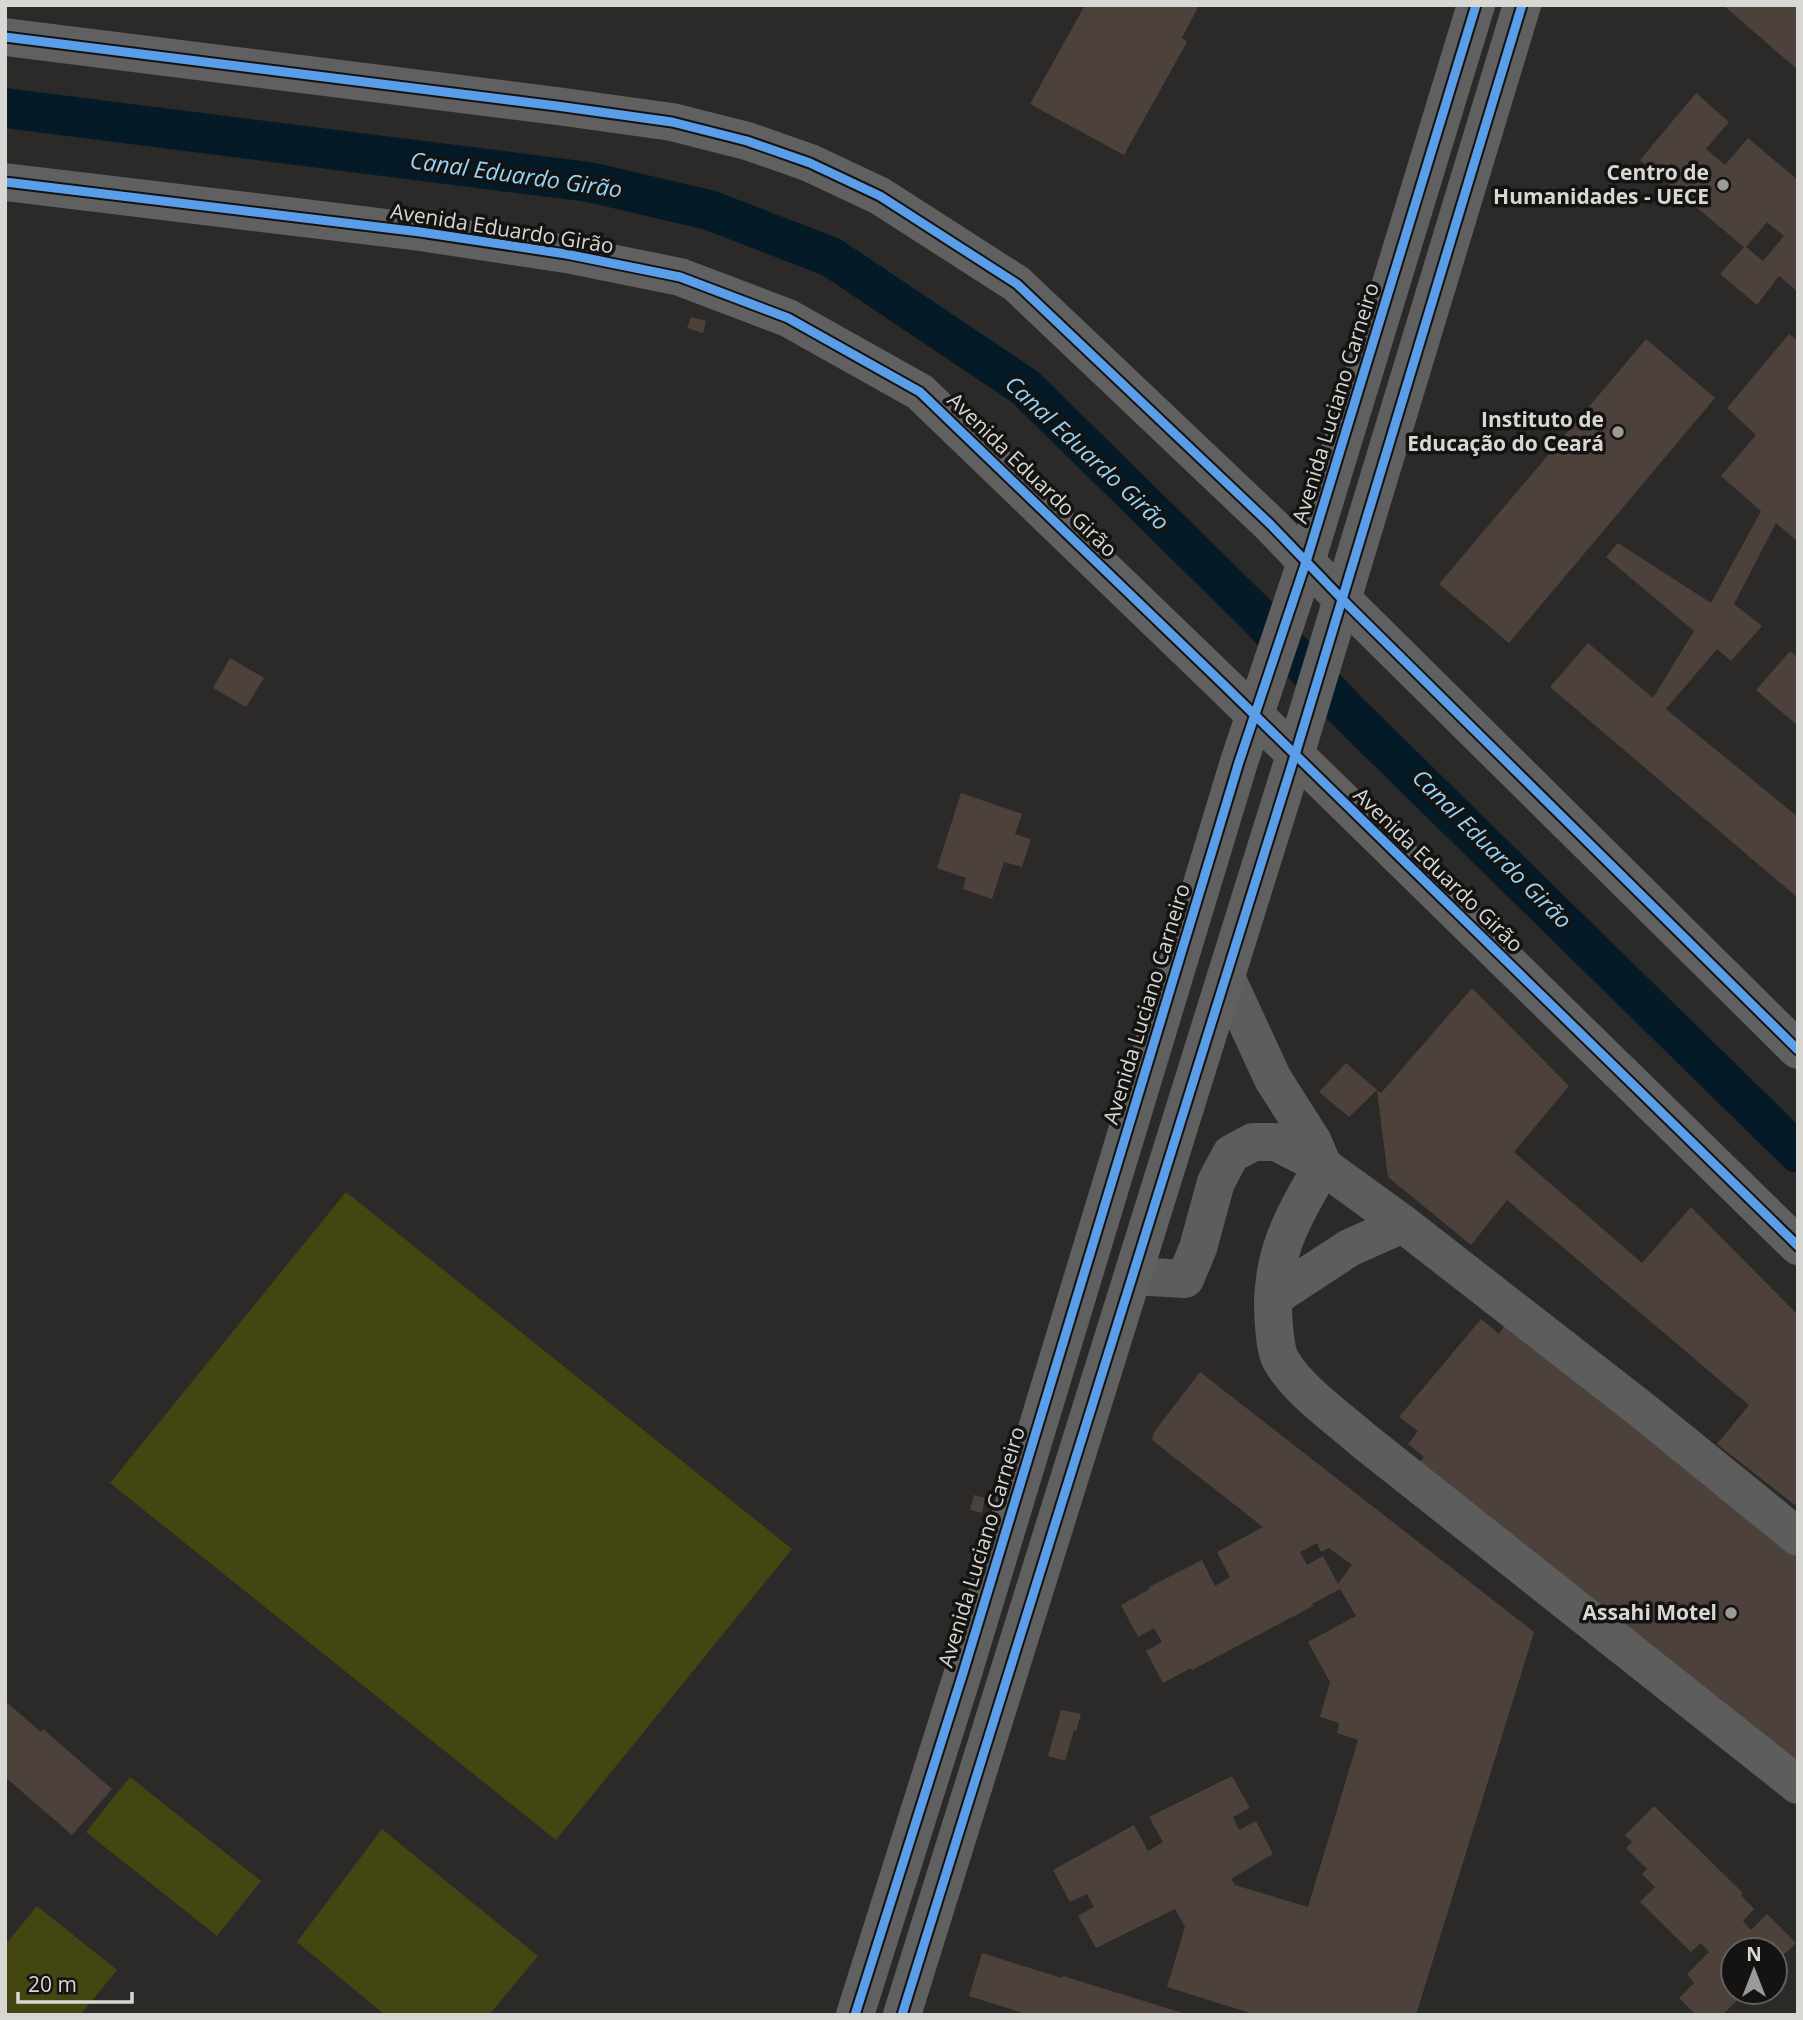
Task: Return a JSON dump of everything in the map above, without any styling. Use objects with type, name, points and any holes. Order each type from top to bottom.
[{"type":"main road","name":"Avenida Luciano Carneiro","points":[[860,2001],[1476,5]]},
{"type":"main road","points":[[860,2001],[905,2008],[1300,738],[1522,5]]},
{"type":"main road","points":[[5,37],[671,122],[747,141],[810,163],[880,196],[1017,284],[1261,515],[1300,579],[1336,615],[1798,1050]]},
{"type":"main road","name":"Avenida Eduardo Girão","points":[[5,182],[420,232],[566,254],[680,277],[788,318],[920,392],[1260,698],[1798,1245]]},
{"type":"lane","points":[[1226,977],[1273,1079],[1313,1142],[1323,1166]]},
{"type":"lane","points":[[1133,1276],[1185,1279],[1198,1248],[1216,1182],[1231,1154],[1253,1142],[1276,1142],[1323,1166],[1403,1224],[1642,1410],[1798,1537]]},
{"type":"lane","points":[[1323,1166],[1296,1210],[1278,1262],[1273,1298],[1281,1361],[1299,1384],[1363,1440],[1798,1785]]},
{"type":"lane","points":[[1273,1298],[1349,1248],[1403,1224]]},
{"type":"shaded area","points":[[346,1192],[792,1549],[556,1840],[110,1483]]},
{"type":"shaded area","points":[[130,1777],[261,1881],[217,1936],[86,1832]]},
{"type":"shaded area","points":[[382,1829],[538,1956],[489,2015],[385,2015],[297,1942]]},
{"type":"shaded area","points":[[37,1906],[117,1970],[80,2015],[5,2015],[5,1945]]},
{"type":"building","points":[[1085,5],[1199,5],[1182,38],[1187,42],[1124,155],[1030,104]]},
{"type":"building","points":[[1723,5],[1798,5],[1798,70]]},
{"type":"building","points":[[1696,93],[1729,122],[1706,149],[1725,165],[1748,138],[1798,180],[1798,292],[1779,276],[1757,305],[1720,274],[1744,247],[1640,160]],"holes":[[[1767,222],[1784,236],[1763,261],[1746,247]]]},
{"type":"building","points":[[691,317],[706,321],[703,333],[687,328]]},
{"type":"building","points":[[1789,334],[1798,341],[1798,542],[1776,523],[1734,604],[1762,626],[1731,661],[1717,649],[1666,709],[1798,817],[1798,898],[1550,687],[1588,643],[1653,698],[1694,631],[1606,557],[1618,543],[1711,603],[1761,511],[1721,476],[1756,435],[1727,408]]},
{"type":"building","points":[[1646,339],[1715,398],[1509,643],[1439,584]]},
{"type":"building","points":[[1790,651],[1798,657],[1798,726],[1756,690]]},
{"type":"building","points":[[230,658],[264,678],[246,707],[213,688]]},
{"type":"building","points":[[961,793],[1022,814],[1015,834],[1031,839],[1022,867],[1004,862],[992,899],[963,889],[966,878],[937,868]]},
{"type":"building","points":[[1472,988],[1569,1086],[1514,1152],[1642,1263],[1691,1207],[1798,1315],[1798,1502],[1795,1505],[1717,1444],[1749,1405],[1507,1200],[1471,1245],[1388,1177],[1377,1090],[1381,1093]]},
{"type":"building","points":[[1346,1063],[1377,1090],[1349,1117],[1319,1092]]},
{"type":"building","points":[[1481,1319],[1499,1334],[1507,1322],[1798,1543],[1798,1769],[1418,1464],[1424,1457],[1408,1444],[1418,1431],[1399,1417]]},
{"type":"building","points":[[1200,1372],[1534,1632],[1416,2015],[1256,2015],[1167,1987],[1185,1927],[1175,1909],[1096,1948],[1078,1916],[1094,1907],[1087,1894],[1070,1902],[1053,1870],[1134,1825],[1148,1851],[1163,1842],[1149,1817],[1232,1776],[1250,1808],[1233,1817],[1239,1830],[1256,1821],[1273,1854],[1231,1879],[1235,1885],[1308,1907],[1358,1740],[1337,1733],[1339,1723],[1320,1717],[1330,1682],[1308,1642],[1356,1616],[1340,1589],[1312,1604],[1313,1606],[1163,1683],[1146,1651],[1162,1642],[1154,1628],[1138,1637],[1121,1605],[1150,1589],[1149,1587],[1202,1560],[1215,1586],[1230,1577],[1217,1552],[1263,1527],[1152,1440],[1154,1432]],"holes":[[[1317,1543],[1321,1552],[1329,1548],[1352,1565],[1338,1584],[1323,1556],[1307,1565],[1300,1552]]]},
{"type":"building","points":[[974,1495],[985,1498],[982,1513],[970,1510]]},
{"type":"building","points":[[5,1701],[41,1732],[43,1729],[112,1789],[72,1835],[5,1777]]},
{"type":"building","points":[[1061,1710],[1081,1714],[1065,1761],[1048,1756]]},
{"type":"building","points":[[1654,1806],[1743,1893],[1741,1895],[1754,1909],[1743,1921],[1751,1930],[1767,1914],[1789,1936],[1719,1936],[1719,2006],[1731,2006],[1722,2015],[1696,2015],[1679,1998],[1694,1983],[1687,1974],[1709,1952],[1701,1943],[1691,1952],[1640,1902],[1655,1887],[1642,1874],[1647,1869],[1626,1848],[1632,1842],[1625,1835]]},
{"type":"building","points":[[1789,1936],[1796,1943],[1789,1950]]},
{"type":"building","points":[[982,1953],[1189,2015],[1029,2015],[969,1996]]},
{"type":"waterway","name":"Canal Eduardo Girão","points":[[5,108],[589,182],[709,210],[831,257],[1025,387],[1254,612],[1347,711],[1798,1153]]},
{"type":"cycle path","points":[[855,2015],[963,1673],[1239,762],[1306,562],[1476,5]]},
{"type":"cycle path","points":[[902,2015],[1295,755],[1522,5]]},
{"type":"cycle path","points":[[5,37],[672,122],[747,141],[810,163],[880,196],[1017,284],[1271,525],[1341,598],[1798,1050]]},
{"type":"cycle path","points":[[5,182],[420,232],[566,254],[680,277],[788,318],[920,392],[1798,1246]]},
{"type":"place","name":"Centro de Humanidades - UECE","points":[[1723,185]]},
{"type":"place","name":"Instituto de Educação do Ceará","points":[[1618,432]]},
{"type":"place","name":"Assahi Motel","points":[[1731,1613]]}]
